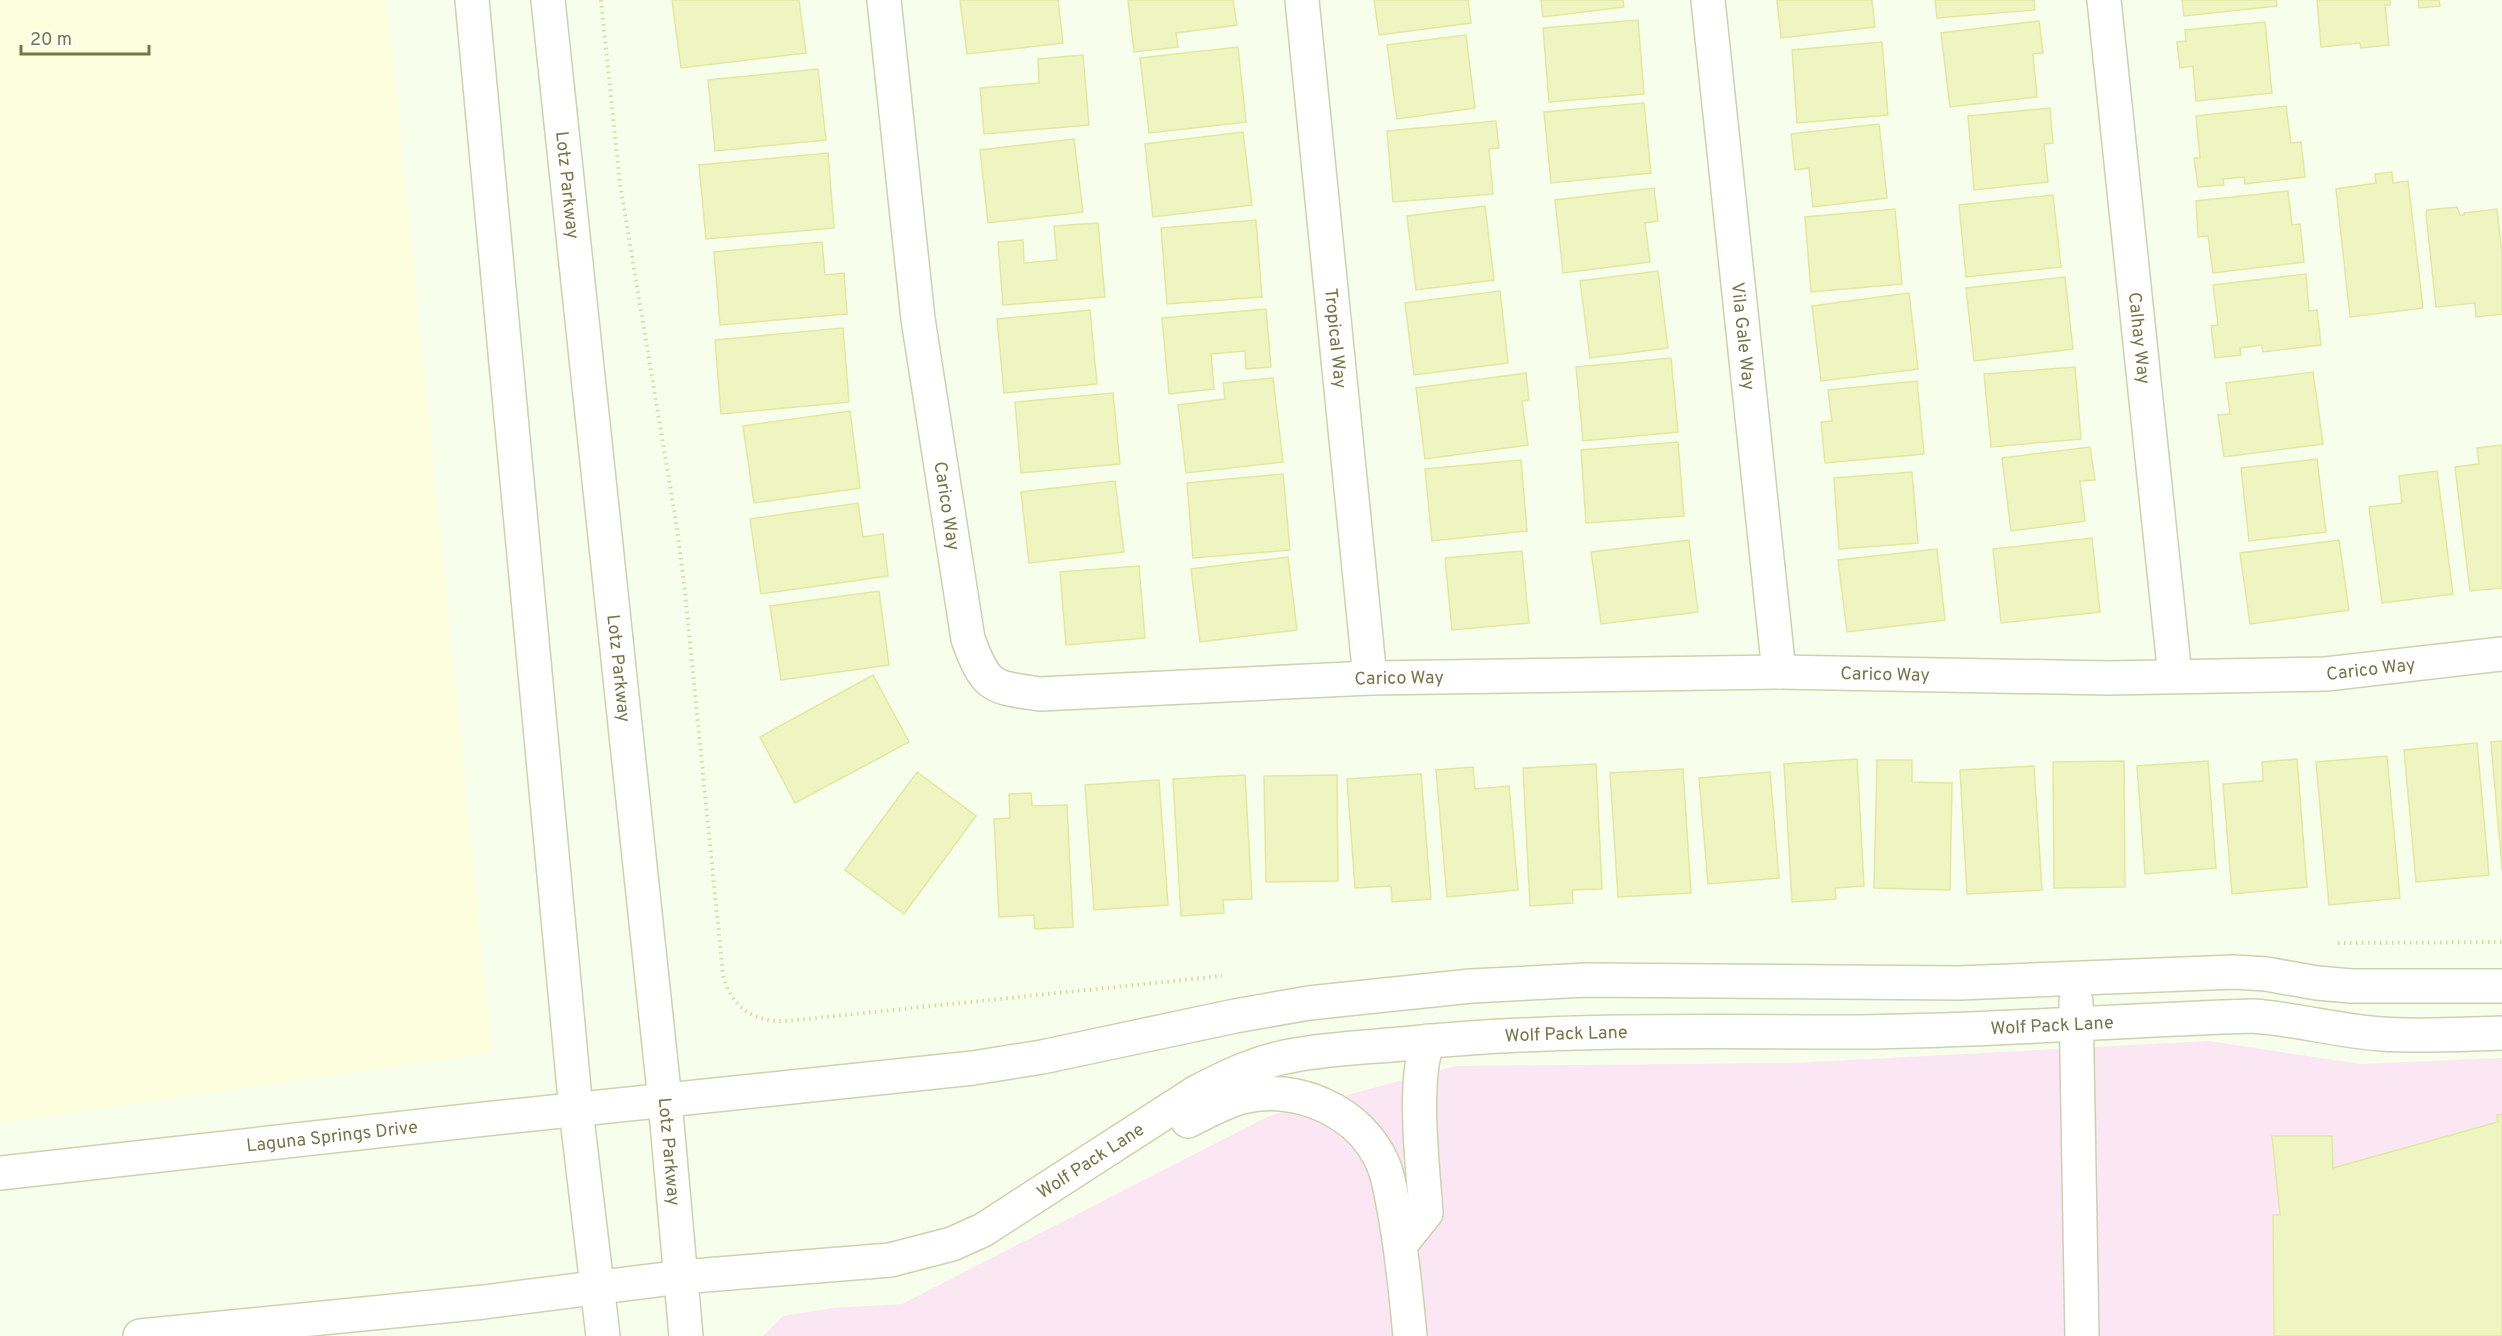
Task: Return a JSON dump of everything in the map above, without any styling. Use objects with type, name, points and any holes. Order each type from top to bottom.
[{"type":"street","points":[[472,0],[576,1110],[603,1336]]},
{"type":"street","name":"Lotz Parkway","points":[[548,0],[665,1101],[686,1336]]},
{"type":"street","name":"Carico Way","points":[[884,0],[918,319],[968,639],[980,670],[1000,688],[1040,694],[1370,678],[1779,672],[2108,678],[2325,674],[2502,654]]},
{"type":"street","name":"Tropical Way","points":[[1302,0],[1370,678]]},
{"type":"street","name":"Vila Gale Way","points":[[1708,0],[1779,672]]},
{"type":"street","name":"Calhay Way","points":[[2104,0],[2175,676]]},
{"type":"street","points":[[665,1101],[973,1068],[1041,1057],[1224,1018],[1309,1003],[1471,986],[1587,980],[1959,983],[2234,972],[2266,974],[2351,986],[2502,986]]},
{"type":"street","points":[[2076,978],[2082,1336]]},
{"type":"street","name":"Wolf Pack Lane","points":[[681,1277],[890,1260],[952,1244],[983,1230],[1195,1093],[1253,1066],[1294,1055],[1477,1036],[1576,1032],[1860,1032],[2253,1016],[2284,1018],[2343,1030],[2383,1034],[2502,1033]]},
{"type":"street","points":[[1401,1244],[1426,1213],[1420,1105],[1423,1054],[1428,1041]]},
{"type":"street","points":[[983,1230],[1223,1103],[1266,1093],[1299,1096],[1330,1108],[1365,1135],[1384,1166],[1401,1244],[1410,1336]]},
{"type":"street","name":"Laguna Springs Drive","points":[[0,1173],[665,1101]]},
{"type":"street","points":[[140,1336],[484,1302],[681,1277]]},
{"type":"path","points":[[601,0],[620,184],[685,592],[723,975],[732,1000],[741,1009],[755,1017],[770,1021],[786,1021],[1224,976]]},
{"type":"path","points":[[2337,943],[2502,942]]},
{"type":"shaded area","points":[[0,0],[387,0],[492,1053],[0,1123]]},
{"type":"shaded area","points":[[2209,1041],[2361,1064],[2502,1058],[2502,1336],[763,1336],[783,1316],[832,1308],[902,1304],[1269,1116],[1455,1066],[1793,1063]]},
{"type":"building","points":[[672,0],[799,0],[806,53],[681,68]]},
{"type":"building","points":[[960,0],[1058,0],[1063,43],[967,54]]},
{"type":"building","points":[[1128,0],[1233,0],[1237,25],[1176,33],[1178,47],[1134,52]]},
{"type":"building","points":[[1374,0],[1468,0],[1471,23],[1379,35]]},
{"type":"building","points":[[1541,0],[1623,0],[1624,7],[1543,17]]},
{"type":"building","points":[[1777,0],[1872,0],[1875,27],[1781,38]]},
{"type":"building","points":[[1935,0],[2034,0],[2035,10],[1937,18]]},
{"type":"building","points":[[2182,0],[2276,0],[2277,6],[2184,16]]},
{"type":"building","points":[[2317,0],[2390,0],[2390,5],[2385,5],[2389,45],[2361,48],[2360,43],[2321,47]]},
{"type":"building","points":[[2418,0],[2439,0],[2440,6],[2419,8]]},
{"type":"building","points":[[1638,20],[1644,94],[1549,102],[1543,28]]},
{"type":"building","points":[[2039,21],[2043,53],[2033,54],[2037,97],[1950,107],[1941,33]]},
{"type":"building","points":[[2265,22],[2272,93],[2196,101],[2193,66],[2180,68],[2177,42],[2186,41],[2185,30]]},
{"type":"building","points":[[1466,35],[1475,108],[1397,119],[1387,45]]},
{"type":"building","points":[[1882,42],[1888,115],[1797,123],[1792,50]]},
{"type":"building","points":[[1238,47],[1246,122],[1149,133],[1140,58]]},
{"type":"building","points":[[1083,55],[1089,125],[984,134],[980,88],[1039,83],[1038,59]]},
{"type":"building","points":[[818,69],[826,140],[715,151],[708,80]]},
{"type":"building","points":[[1644,103],[1651,173],[1551,183],[1544,112]]},
{"type":"building","points":[[2286,106],[2291,143],[2301,142],[2305,177],[2245,184],[2244,177],[2223,179],[2224,185],[2198,187],[2194,158],[2200,158],[2196,116]]},
{"type":"building","points":[[2050,108],[2053,143],[2044,144],[2048,182],[1974,190],[1968,116]]},
{"type":"building","points":[[1496,121],[1499,148],[1489,149],[1493,194],[1393,202],[1387,131]]},
{"type":"building","points":[[1879,124],[1887,198],[1813,207],[1809,168],[1795,170],[1791,134]]},
{"type":"building","points":[[1243,132],[1252,205],[1153,217],[1145,144]]},
{"type":"building","points":[[1074,139],[1083,212],[988,223],[980,150]]},
{"type":"building","points":[[828,153],[834,228],[706,239],[699,165]]},
{"type":"building","points":[[2392,172],[2393,183],[2408,181],[2423,308],[2350,317],[2336,189],[2376,183],[2375,174]]},
{"type":"building","points":[[1654,188],[1658,221],[1645,223],[1650,262],[1563,273],[1555,200]]},
{"type":"building","points":[[2288,191],[2292,225],[2300,224],[2304,262],[2213,273],[2208,236],[2198,237],[2196,201]]},
{"type":"building","points":[[2053,195],[2061,267],[1966,277],[1959,205]]},
{"type":"building","points":[[1485,206],[1494,280],[1416,290],[1407,216]]},
{"type":"building","points":[[2457,207],[2460,215],[2497,209],[2502,252],[2502,314],[2476,317],[2475,303],[2436,307],[2426,214],[2427,210]]},
{"type":"building","points":[[1895,209],[1902,284],[1811,292],[1805,217]]},
{"type":"building","points":[[1256,220],[1262,297],[1167,304],[1161,228]]},
{"type":"building","points":[[1098,223],[1105,297],[1003,305],[998,242],[1023,240],[1024,263],[1057,260],[1054,226]]},
{"type":"building","points":[[822,242],[825,275],[844,273],[847,314],[720,325],[714,252]]},
{"type":"building","points":[[1658,271],[1668,348],[1590,358],[1580,281]]},
{"type":"building","points":[[2306,274],[2309,311],[2317,310],[2321,345],[2263,352],[2262,345],[2240,348],[2241,355],[2215,358],[2211,326],[2218,325],[2213,285]]},
{"type":"building","points":[[2065,277],[2073,349],[1974,361],[1966,288]]},
{"type":"building","points":[[1500,291],[1508,363],[1414,375],[1405,303]]},
{"type":"building","points":[[1909,293],[1918,369],[1821,381],[1812,306]]},
{"type":"building","points":[[1266,309],[1271,367],[1246,369],[1245,351],[1211,354],[1214,389],[1169,394],[1162,318]]},
{"type":"building","points":[[1090,310],[1097,384],[1004,393],[997,319]]},
{"type":"building","points":[[843,328],[849,402],[721,414],[715,340]]},
{"type":"building","points":[[1671,358],[1678,432],[1583,441],[1576,367]]},
{"type":"building","points":[[2075,367],[2081,439],[1991,447],[1984,374]]},
{"type":"building","points":[[2313,372],[2323,444],[2224,457],[2218,415],[2230,414],[2226,383]]},
{"type":"building","points":[[1526,373],[1529,400],[1522,401],[1528,445],[1425,459],[1416,388]]},
{"type":"building","points":[[1273,378],[1283,462],[1186,473],[1178,405],[1225,399],[1223,383]]},
{"type":"building","points":[[1917,381],[1924,454],[1825,463],[1821,422],[1832,421],[1828,390]]},
{"type":"building","points":[[1113,393],[1120,464],[1021,473],[1015,402]]},
{"type":"building","points":[[850,411],[860,488],[754,503],[743,426]]},
{"type":"building","points":[[1678,442],[1684,516],[1586,523],[1581,450]]},
{"type":"building","points":[[2502,445],[2502,588],[2470,591],[2455,467],[2479,464],[2477,448]]},
{"type":"building","points":[[2090,447],[2095,480],[2080,481],[2085,521],[2011,531],[2002,458]]},
{"type":"building","points":[[2317,459],[2326,532],[2249,541],[2241,468]]},
{"type":"building","points":[[1521,460],[1527,531],[1432,541],[1425,469]]},
{"type":"building","points":[[2437,471],[2453,594],[2382,603],[2369,507],[2402,503],[2399,476]]},
{"type":"building","points":[[1912,472],[1918,543],[1839,549],[1834,478]]},
{"type":"building","points":[[1283,474],[1290,550],[1193,558],[1187,483]]},
{"type":"building","points":[[1115,481],[1124,552],[1029,563],[1021,492]]},
{"type":"building","points":[[858,503],[863,537],[883,534],[888,576],[761,594],[750,519]]},
{"type":"building","points":[[2092,538],[2100,612],[2001,623],[1993,549]]},
{"type":"building","points":[[1689,540],[1698,612],[1601,624],[1591,552]]},
{"type":"building","points":[[2339,540],[2349,610],[2250,624],[2240,553]]},
{"type":"building","points":[[1937,549],[1945,620],[1847,632],[1838,560]]},
{"type":"building","points":[[1522,551],[1529,623],[1452,630],[1445,558]]},
{"type":"building","points":[[1288,557],[1297,630],[1200,642],[1191,569]]},
{"type":"building","points":[[1139,566],[1145,638],[1066,645],[1060,572]]},
{"type":"building","points":[[879,591],[889,665],[781,680],[770,606]]},
{"type":"building","points":[[873,675],[909,742],[795,803],[760,737]]},
{"type":"building","points":[[2502,741],[2502,870],[2491,742]]},
{"type":"building","points":[[2477,743],[2489,875],[2416,882],[2404,750]]},
{"type":"building","points":[[2387,756],[2400,898],[2329,905],[2316,762]]},
{"type":"building","points":[[1857,759],[1864,886],[1835,888],[1836,899],[1792,902],[1784,764]]},
{"type":"building","points":[[2297,759],[2307,887],[2232,894],[2223,784],[2263,781],[2262,762]]},
{"type":"building","points":[[1877,760],[1912,760],[1912,782],[1952,783],[1950,890],[1874,888]]},
{"type":"building","points":[[2124,761],[2125,887],[2054,888],[2053,762]]},
{"type":"building","points":[[2208,761],[2216,868],[2145,874],[2137,766]]},
{"type":"building","points":[[1596,764],[1602,889],[1572,890],[1573,903],[1530,906],[1523,768]]},
{"type":"building","points":[[2034,766],[2042,890],[1967,894],[1960,770]]},
{"type":"building","points":[[1473,767],[1475,789],[1509,786],[1518,890],[1447,897],[1436,770]]},
{"type":"building","points":[[1683,769],[1691,893],[1618,897],[1610,773]]},
{"type":"building","points":[[917,772],[976,816],[904,914],[845,870]]},
{"type":"building","points":[[1770,772],[1779,878],[1708,884],[1699,778]]},
{"type":"building","points":[[1421,774],[1431,899],[1392,902],[1391,886],[1355,888],[1347,779]]},
{"type":"building","points":[[1245,775],[1252,899],[1223,900],[1224,913],[1181,916],[1173,779]]},
{"type":"building","points":[[1337,775],[1338,881],[1266,882],[1264,776]]},
{"type":"building","points":[[1159,780],[1168,905],[1094,910],[1085,785]]},
{"type":"building","points":[[1031,793],[1032,806],[1067,805],[1073,927],[1035,929],[1034,915],[999,917],[994,819],[1010,818],[1009,794]]},
{"type":"building","points":[[2502,1114],[2502,1336],[2274,1336],[2273,1215],[2280,1215],[2272,1136],[2332,1136],[2333,1168],[2498,1122],[2497,1115]]}]
